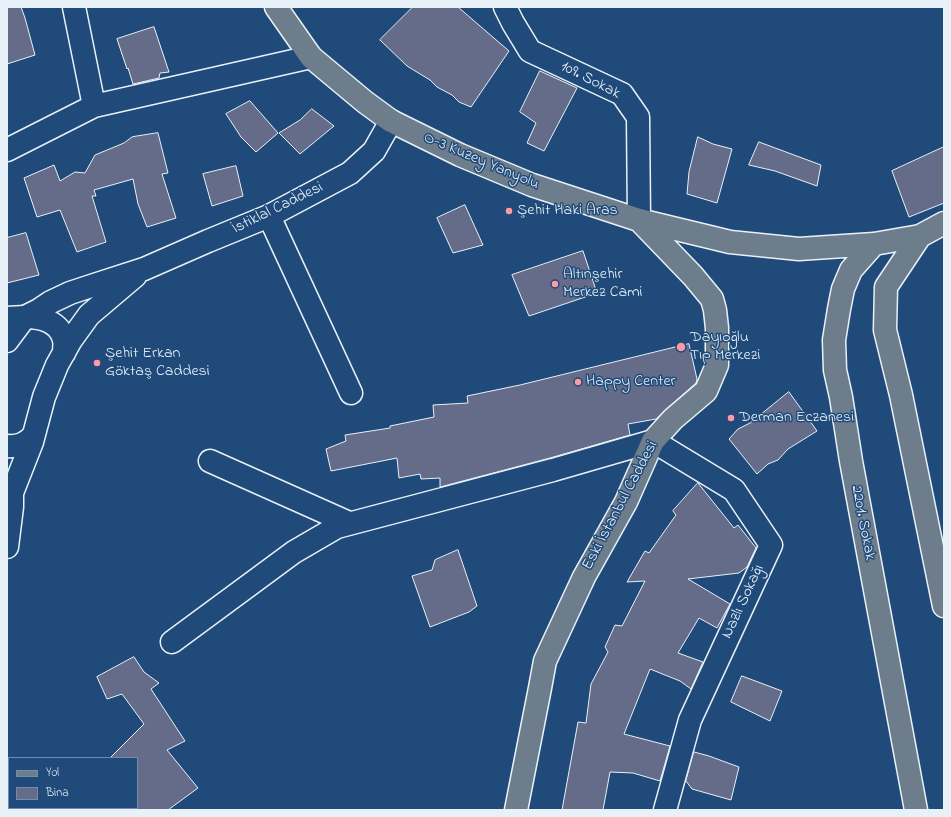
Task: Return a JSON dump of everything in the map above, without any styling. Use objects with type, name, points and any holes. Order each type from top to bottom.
[{"type":"main road","name":"O-3 Kuzey Yanyolu","points":[[276,7],[311,57],[365,102],[391,121],[460,155],[532,185],[639,220],[730,242],[799,249],[874,244],[920,236]]},
{"type":"main road","name":"Eski İstanbul Caddesi","points":[[516,810],[545,661],[584,577],[626,502],[653,441],[673,419],[706,391],[717,365],[717,328],[712,299],[693,276],[639,220]]},
{"type":"main road","points":[[944,223],[920,236],[886,287],[885,330],[902,403],[944,606]]},
{"type":"main road","name":"2201. Sokak","points":[[874,244],[851,270],[843,289],[834,340],[835,370],[841,397],[852,469],[916,810]]},
{"type":"street","points":[[74,7],[94,106]]},
{"type":"street","name":"109. Sokak","points":[[505,7],[530,51],[622,94],[638,117],[639,220]]},
{"type":"street","points":[[7,150],[94,106],[311,57]]},
{"type":"street","name":"İstiklal Caddesi","points":[[7,341],[16,317],[39,310],[51,302],[70,293],[144,269],[269,216],[350,173],[374,150],[391,121]]},
{"type":"street","points":[[269,216],[350,393]]},
{"type":"street","name":"İstiklal Caddesi","points":[[7,547],[12,507],[10,488],[34,435],[44,397],[57,365],[71,340],[89,315],[144,269]]},
{"type":"street","points":[[16,317],[43,318],[57,327],[63,335],[64,353]]},
{"type":"street","points":[[7,446],[18,446],[34,435]]},
{"type":"street","points":[[172,642],[294,552],[337,527],[553,470],[653,441]]},
{"type":"street","name":"Nazlı Sokağı","points":[[653,441],[734,490],[771,545],[690,720],[665,810]]},
{"type":"street","points":[[210,461],[349,523]]},
{"type":"building","points":[[7,7],[21,7],[35,55],[7,64]]},
{"type":"building","points":[[413,7],[458,7],[509,51],[471,107],[459,102],[452,95],[437,87],[430,80],[407,66],[380,40]]},
{"type":"building","points":[[154,27],[169,72],[160,73],[159,78],[133,84],[117,39]]},
{"type":"building","points":[[540,71],[577,88],[544,151],[527,143],[536,123],[520,112]]},
{"type":"building","points":[[250,101],[278,133],[256,152],[241,137],[226,114]]},
{"type":"building","points":[[312,109],[334,126],[300,154],[279,133],[300,120]]},
{"type":"building","points":[[158,133],[168,173],[162,174],[176,218],[147,227],[138,204],[133,179],[94,190],[96,196],[92,196],[106,242],[77,252],[60,210],[37,217],[24,178],[54,165],[60,181],[75,172],[85,173],[95,155],[124,143],[132,137]]},
{"type":"building","points":[[698,137],[713,144],[732,149],[717,203],[687,194],[689,172]]},
{"type":"building","points":[[759,142],[821,165],[817,186],[775,171],[749,165]]},
{"type":"building","points":[[944,147],[944,203],[909,217],[892,171]]},
{"type":"building","points":[[236,166],[243,196],[212,206],[203,174]]},
{"type":"building","points":[[465,205],[483,245],[453,253],[437,218]]},
{"type":"building","points":[[26,233],[39,275],[7,283],[7,238]]},
{"type":"building","name":"Altınşehir Merkez Cami","points":[[583,251],[597,293],[529,316],[512,275]]},
{"type":"building","points":[[689,344],[697,379],[696,383],[656,419],[628,424],[630,435],[440,487],[440,478],[421,479],[420,474],[399,478],[397,458],[331,471],[326,449],[346,441],[345,435],[390,428],[390,426],[434,417],[433,405],[468,403],[467,396],[520,385]]},
{"type":"building","points":[[789,392],[817,431],[788,449],[778,460],[768,464],[757,474],[729,439],[738,429],[750,423]]},
{"type":"building","points":[[698,483],[734,528],[738,525],[756,548],[747,567],[739,573],[688,579],[730,604],[717,628],[699,618],[678,653],[703,662],[691,689],[680,681],[650,669],[624,734],[670,746],[660,781],[633,773],[610,772],[603,810],[562,810],[578,722],[586,723],[591,684],[608,652],[605,647],[615,625],[622,626],[645,581],[627,582],[645,551],[649,553],[676,515],[673,511]]},
{"type":"building","points":[[458,550],[477,606],[469,612],[430,627],[412,576],[432,570],[435,560]]},
{"type":"building","points":[[134,657],[144,672],[159,683],[151,689],[185,741],[167,750],[198,788],[168,810],[137,810],[138,757],[111,757],[144,724],[122,694],[107,699],[97,677]]},
{"type":"building","points":[[742,676],[782,691],[770,721],[731,702]]},
{"type":"building","points":[[694,752],[739,767],[731,800],[692,789],[686,781]]},
{"type":"place","name":"Şehit Haki Aras","points":[[509,211]]},
{"type":"place","name":"Altınşehir Merkez Cami","points":[[555,284]]},
{"type":"place","name":"Dayıoğlu Tıp Merkezi","points":[[681,347]]},
{"type":"place","name":"Şehit Erkan Göktaş Caddesi","points":[[97,363]]},
{"type":"place","name":"Happy Center","points":[[578,382]]},
{"type":"place","name":"Derman Eczanesi","points":[[731,418]]}]
